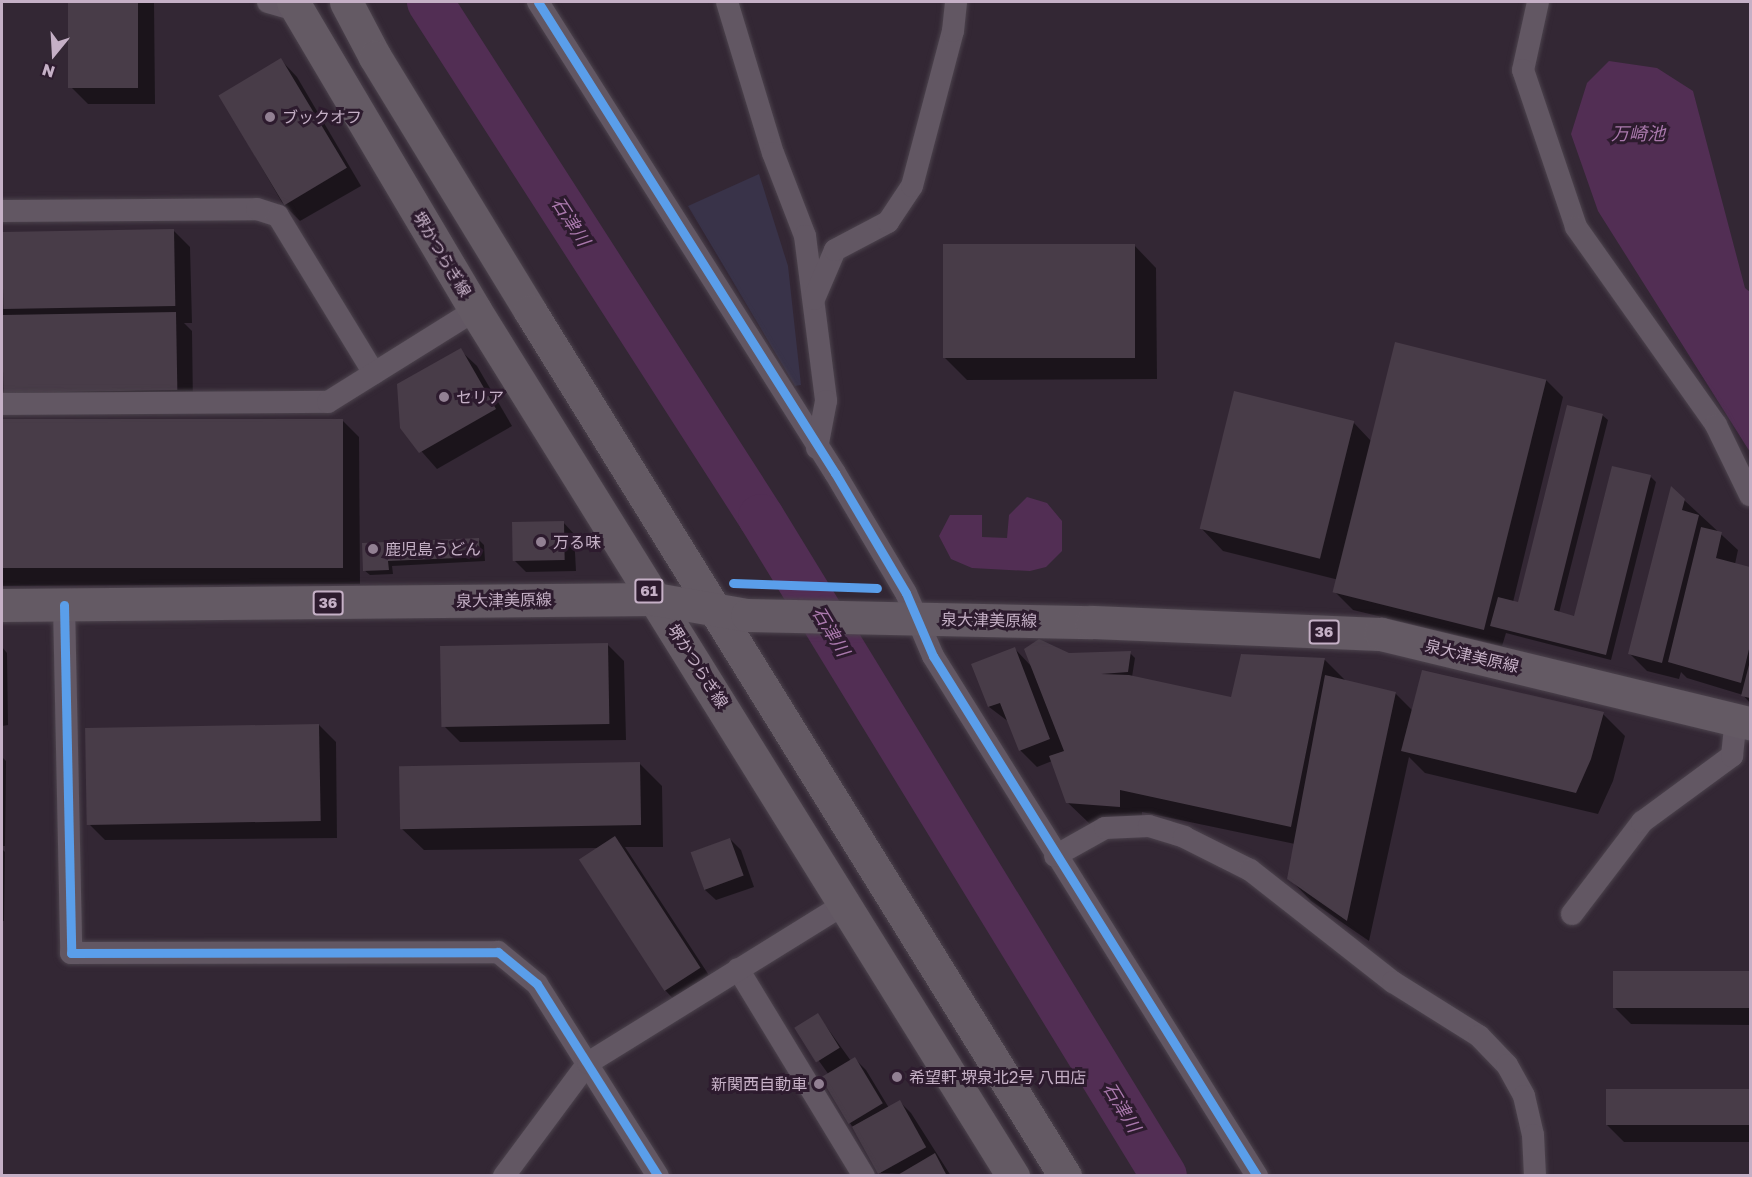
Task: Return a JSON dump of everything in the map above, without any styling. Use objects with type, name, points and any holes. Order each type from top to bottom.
[{"type":"main road","points":[[346,2],[375,57],[1065,1176]]},
{"type":"main road","name":"堺かつらぎ線","points":[[296,6],[475,310],[1013,1176]]},
{"type":"main road","name":"泉大津美原線","points":[[2,605],[654,599],[715,611],[752,614],[903,617],[1380,634],[1743,721]]},
{"type":"street","points":[[268,2],[296,6]]},
{"type":"street","points":[[538,2],[817,448],[903,617],[933,656],[1055,856],[1257,1176]]},
{"type":"street","points":[[727,2],[773,153],[805,236],[826,401],[817,448]]},
{"type":"street","points":[[813,300],[835,250],[888,222],[912,186],[953,31],[956,2]]},
{"type":"street","points":[[1538,2],[1523,70],[1576,226],[1716,425],[1750,495]]},
{"type":"street","points":[[2,211],[257,208],[278,216],[374,373]]},
{"type":"street","points":[[2,404],[328,402],[475,310]]},
{"type":"street","points":[[64,605],[71,953],[498,952],[537,984],[658,1176]]},
{"type":"street","points":[[1572,914],[1642,822],[1732,756],[1743,721]]},
{"type":"street","points":[[1055,856],[1105,828],[1149,826],[1184,837],[1250,870],[1393,982],[1479,1036],[1507,1065],[1524,1096],[1533,1135],[1535,1176]]},
{"type":"street","points":[[504,1176],[588,1063],[844,904]]},
{"type":"street","points":[[738,969],[864,1176]]},
{"type":"shaded area","points":[[759,174],[788,266],[801,385],[795,386],[688,206]]},
{"type":"water","name":"万崎池","points":[[1609,61],[1657,68],[1693,91],[1745,288],[1750,292],[1750,452],[1598,211],[1571,134],[1587,83]]},
{"type":"water","points":[[1027,497],[1047,503],[1062,521],[1062,551],[1046,567],[1030,571],[972,568],[951,559],[939,536],[950,515],[982,515],[982,537],[1007,538],[1009,515]]},
{"type":"building","points":[[68,2],[138,2],[138,88],[68,88]]},
{"type":"building","points":[[281,58],[347,168],[284,205],[218,96]]},
{"type":"building","points":[[174,229],[175,306],[3,309],[2,232]]},
{"type":"building","points":[[943,244],[1135,244],[1135,358],[943,358]]},
{"type":"building","points":[[176,312],[177,390],[3,393],[2,315]]},
{"type":"building","points":[[1395,342],[1546,380],[1484,630],[1333,592]]},
{"type":"building","points":[[461,348],[496,409],[419,453],[400,428],[397,384]]},
{"type":"building","points":[[1234,391],[1354,421],[1320,559],[1200,529]]},
{"type":"building","points":[[1567,405],[1603,414],[1554,610],[1574,616],[1612,466],[1651,475],[1606,655],[1490,626],[1498,597],[1518,602]]},
{"type":"building","points":[[2,419],[343,419],[343,568],[2,568]]},
{"type":"building","points":[[1671,486],[1685,499],[1682,510],[1699,515],[1662,663],[1628,654]]},
{"type":"building","points":[[564,521],[565,560],[513,561],[512,522]]},
{"type":"building","points":[[1701,527],[1722,532],[1716,558],[1750,567],[1750,645],[1741,683],[1668,662]]},
{"type":"building","points":[[479,538],[480,557],[388,561],[389,570],[363,571],[362,543]]},
{"type":"building","points":[[1039,639],[1069,653],[1131,651],[1128,672],[1101,674],[1129,675],[1231,697],[1241,654],[1325,658],[1291,827],[1120,790],[1120,807],[1066,803],[1049,756],[1064,751],[1024,649]]},
{"type":"building","points":[[608,643],[609,724],[441,727],[440,646]]},
{"type":"building","points":[[1015,647],[1050,739],[1019,751],[1000,703],[988,707],[971,664]]},
{"type":"building","points":[[1750,661],[1750,698],[1741,696]]},
{"type":"building","points":[[1422,670],[1604,712],[1591,759],[1576,793],[1401,751]]},
{"type":"building","points":[[1325,675],[1396,692],[1347,921],[1287,879]]},
{"type":"building","points":[[319,724],[321,821],[87,825],[85,728]]},
{"type":"building","points":[[640,762],[641,825],[400,829],[399,766]]},
{"type":"building","points":[[615,836],[701,968],[664,991],[579,859]]},
{"type":"building","points":[[730,838],[744,876],[704,890],[691,852]]},
{"type":"building","points":[[1613,971],[1750,971],[1750,1008],[1613,1008]]},
{"type":"building","points":[[818,1013],[840,1048],[816,1063],[794,1028]]},
{"type":"building","points":[[855,1057],[883,1103],[849,1124],[821,1078]]},
{"type":"building","points":[[1606,1089],[1750,1089],[1750,1125],[1606,1125]]},
{"type":"building","points":[[900,1100],[926,1147],[878,1174],[852,1127]]},
{"type":"building","points":[[935,1153],[947,1176],[896,1176]]},
{"type":"waterway","name":"石津川","points":[[430,2],[761,517],[1164,1176]]},
{"type":"cycle path","points":[[538,2],[835,473],[906,593],[933,656],[1257,1176]]},
{"type":"cycle path","points":[[733,583],[877,588]]},
{"type":"cycle path","points":[[64,605],[71,953],[498,952],[537,984],[658,1176]]},
{"type":"place","name":"ブックオフ","points":[[270,117]]},
{"type":"place","name":"セリア","points":[[444,397]]},
{"type":"place","name":"万る味","points":[[541,542]]},
{"type":"place","name":"鹿児島うどん","points":[[373,549]]},
{"type":"place","name":"希望軒 堺泉北2号 八田店","points":[[897,1077]]},
{"type":"place","name":"新関西自動車","points":[[819,1084]]}]
